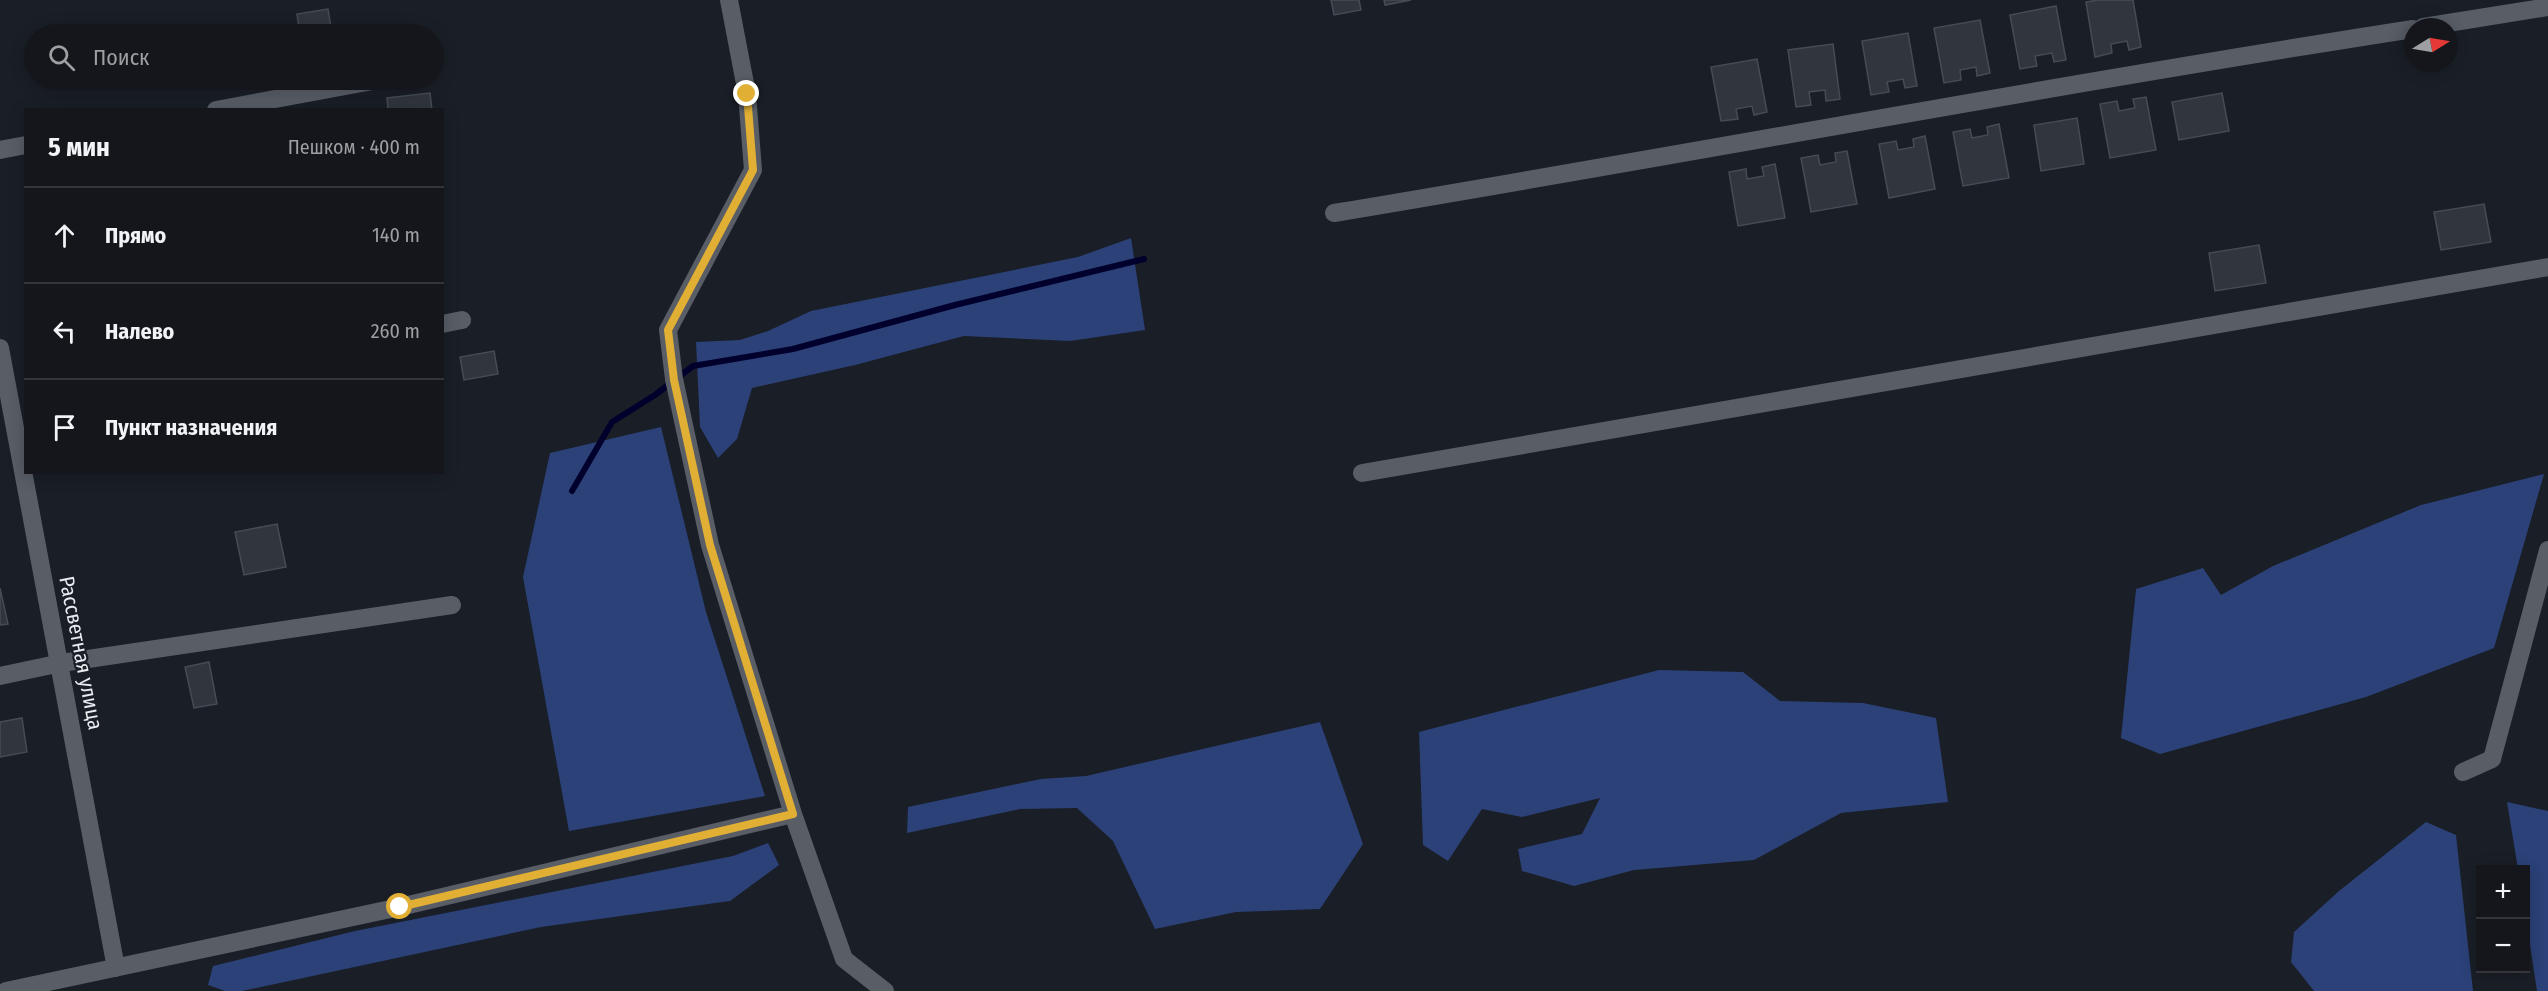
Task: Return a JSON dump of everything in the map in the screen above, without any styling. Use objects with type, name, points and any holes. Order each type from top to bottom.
[{"type":"street","points":[[729,0],[747,94],[753,170],[668,330],[674,380],[710,545],[793,814],[844,959],[885,991]]},
{"type":"street","points":[[2458,21],[2548,7]]},
{"type":"street","points":[[1334,213],[1553,177],[2160,68],[2404,29]]},
{"type":"street","points":[[227,108],[324,90]]},
{"type":"street","points":[[0,150],[24,145]]},
{"type":"street","points":[[1362,472],[2548,267]]},
{"type":"street","points":[[444,324],[462,320]]},
{"type":"street","name":"Рассветная улица","points":[[0,348],[24,471]]},
{"type":"street","name":"Рассветная улица","points":[[25,474],[117,968]]},
{"type":"street","points":[[2463,772],[2492,759],[2548,550]]},
{"type":"street","points":[[0,675],[61,663],[452,605]]},
{"type":"street","points":[[6,991],[400,907],[793,814]]},
{"type":"shaded area","points":[[1131,238],[1145,330],[1070,341],[964,336],[855,365],[752,388],[737,439],[718,458],[700,427],[696,342],[740,340],[768,331],[811,311],[1078,257]]},
{"type":"shaded area","points":[[661,427],[706,612],[765,796],[569,831],[523,577],[550,453]]},
{"type":"shaded area","points":[[2544,474],[2494,648],[2366,697],[2160,754],[2121,738],[2136,589],[2203,568],[2221,595],[2273,566],[2421,505]]},
{"type":"shaded area","points":[[1659,670],[1743,672],[1780,701],[1863,703],[1936,718],[1948,802],[1841,813],[1754,860],[1634,870],[1574,886],[1522,871],[1518,849],[1582,834],[1600,798],[1522,817],[1482,809],[1448,861],[1423,845],[1419,732]]},
{"type":"shaded area","points":[[1320,722],[1363,844],[1320,909],[1236,912],[1155,929],[1113,841],[1077,808],[1020,809],[907,833],[908,807],[1041,779],[1086,776]]},
{"type":"shaded area","points":[[2507,802],[2548,811],[2548,991],[2537,991],[2530,945],[2530,865],[2517,865]]},
{"type":"shaded area","points":[[2426,822],[2456,835],[2473,991],[2314,991],[2291,962],[2294,932],[2339,891]]},
{"type":"shaded area","points":[[768,843],[779,865],[730,901],[541,927],[242,991],[225,991],[208,985],[213,966],[355,931],[733,856]]},
{"type":"building","points":[[1331,0],[1359,0],[1361,10],[1334,15]]},
{"type":"building","points":[[1384,0],[1411,0],[1385,5]]},
{"type":"building","points":[[2133,0],[2141,47],[2129,50],[2127,41],[2111,44],[2112,53],[2095,57],[2086,2]]},
{"type":"building","points":[[2056,6],[2066,60],[2054,62],[2052,53],[2035,56],[2037,66],[2020,69],[2010,15]]},
{"type":"building","points":[[328,9],[330,24],[298,24],[297,14]]},
{"type":"building","points":[[1980,20],[1990,73],[1977,76],[1976,67],[1960,70],[1961,80],[1944,83],[1934,28]]},
{"type":"building","points":[[1908,33],[1917,86],[1905,88],[1903,79],[1887,82],[1889,92],[1871,95],[1862,41]]},
{"type":"building","points":[[1833,44],[1840,99],[1826,101],[1825,90],[1809,92],[1811,105],[1796,107],[1788,50]]},
{"type":"building","points":[[1757,59],[1767,112],[1754,115],[1752,106],[1736,109],[1738,119],[1721,121],[1711,67]]},
{"type":"building","points":[[430,93],[432,108],[388,108],[387,98]]},
{"type":"building","points":[[2222,93],[2229,131],[2179,140],[2172,102]]},
{"type":"building","points":[[2146,97],[2156,150],[2110,158],[2100,104],[2117,101],[2119,111],[2135,108],[2133,99]]},
{"type":"building","points":[[2077,118],[2084,164],[2041,171],[2034,125]]},
{"type":"building","points":[[1999,124],[2009,178],[1963,186],[1953,132],[1970,129],[1972,138],[1988,135],[1987,127]]},
{"type":"building","points":[[1925,136],[1935,189],[1889,198],[1879,144],[1896,141],[1898,150],[1914,147],[1913,139]]},
{"type":"building","points":[[1847,151],[1857,204],[1811,212],[1801,158],[1818,155],[1820,165],[1836,162],[1835,153]]},
{"type":"building","points":[[1775,164],[1785,218],[1738,226],[1729,172],[1746,169],[1747,179],[1764,176],[1762,167]]},
{"type":"building","points":[[2484,204],[2491,242],[2441,250],[2434,212]]},
{"type":"building","points":[[2259,245],[2266,283],[2215,291],[2209,253]]},
{"type":"building","points":[[494,351],[498,374],[464,380],[460,357]]},
{"type":"building","points":[[277,524],[286,567],[244,575],[235,532]]},
{"type":"building","points":[[0,588],[8,624],[0,625]]},
{"type":"building","points":[[209,662],[217,704],[194,708],[185,667]]},
{"type":"building","points":[[22,718],[27,752],[0,757],[0,722]]},
{"type":"waterway","points":[[572,491],[612,422],[655,395],[693,366],[793,349],[955,305],[1144,259]]},
{"type":"route","points":[[400,907],[793,814],[710,545],[674,380],[668,330],[753,170],[747,94]]}]
